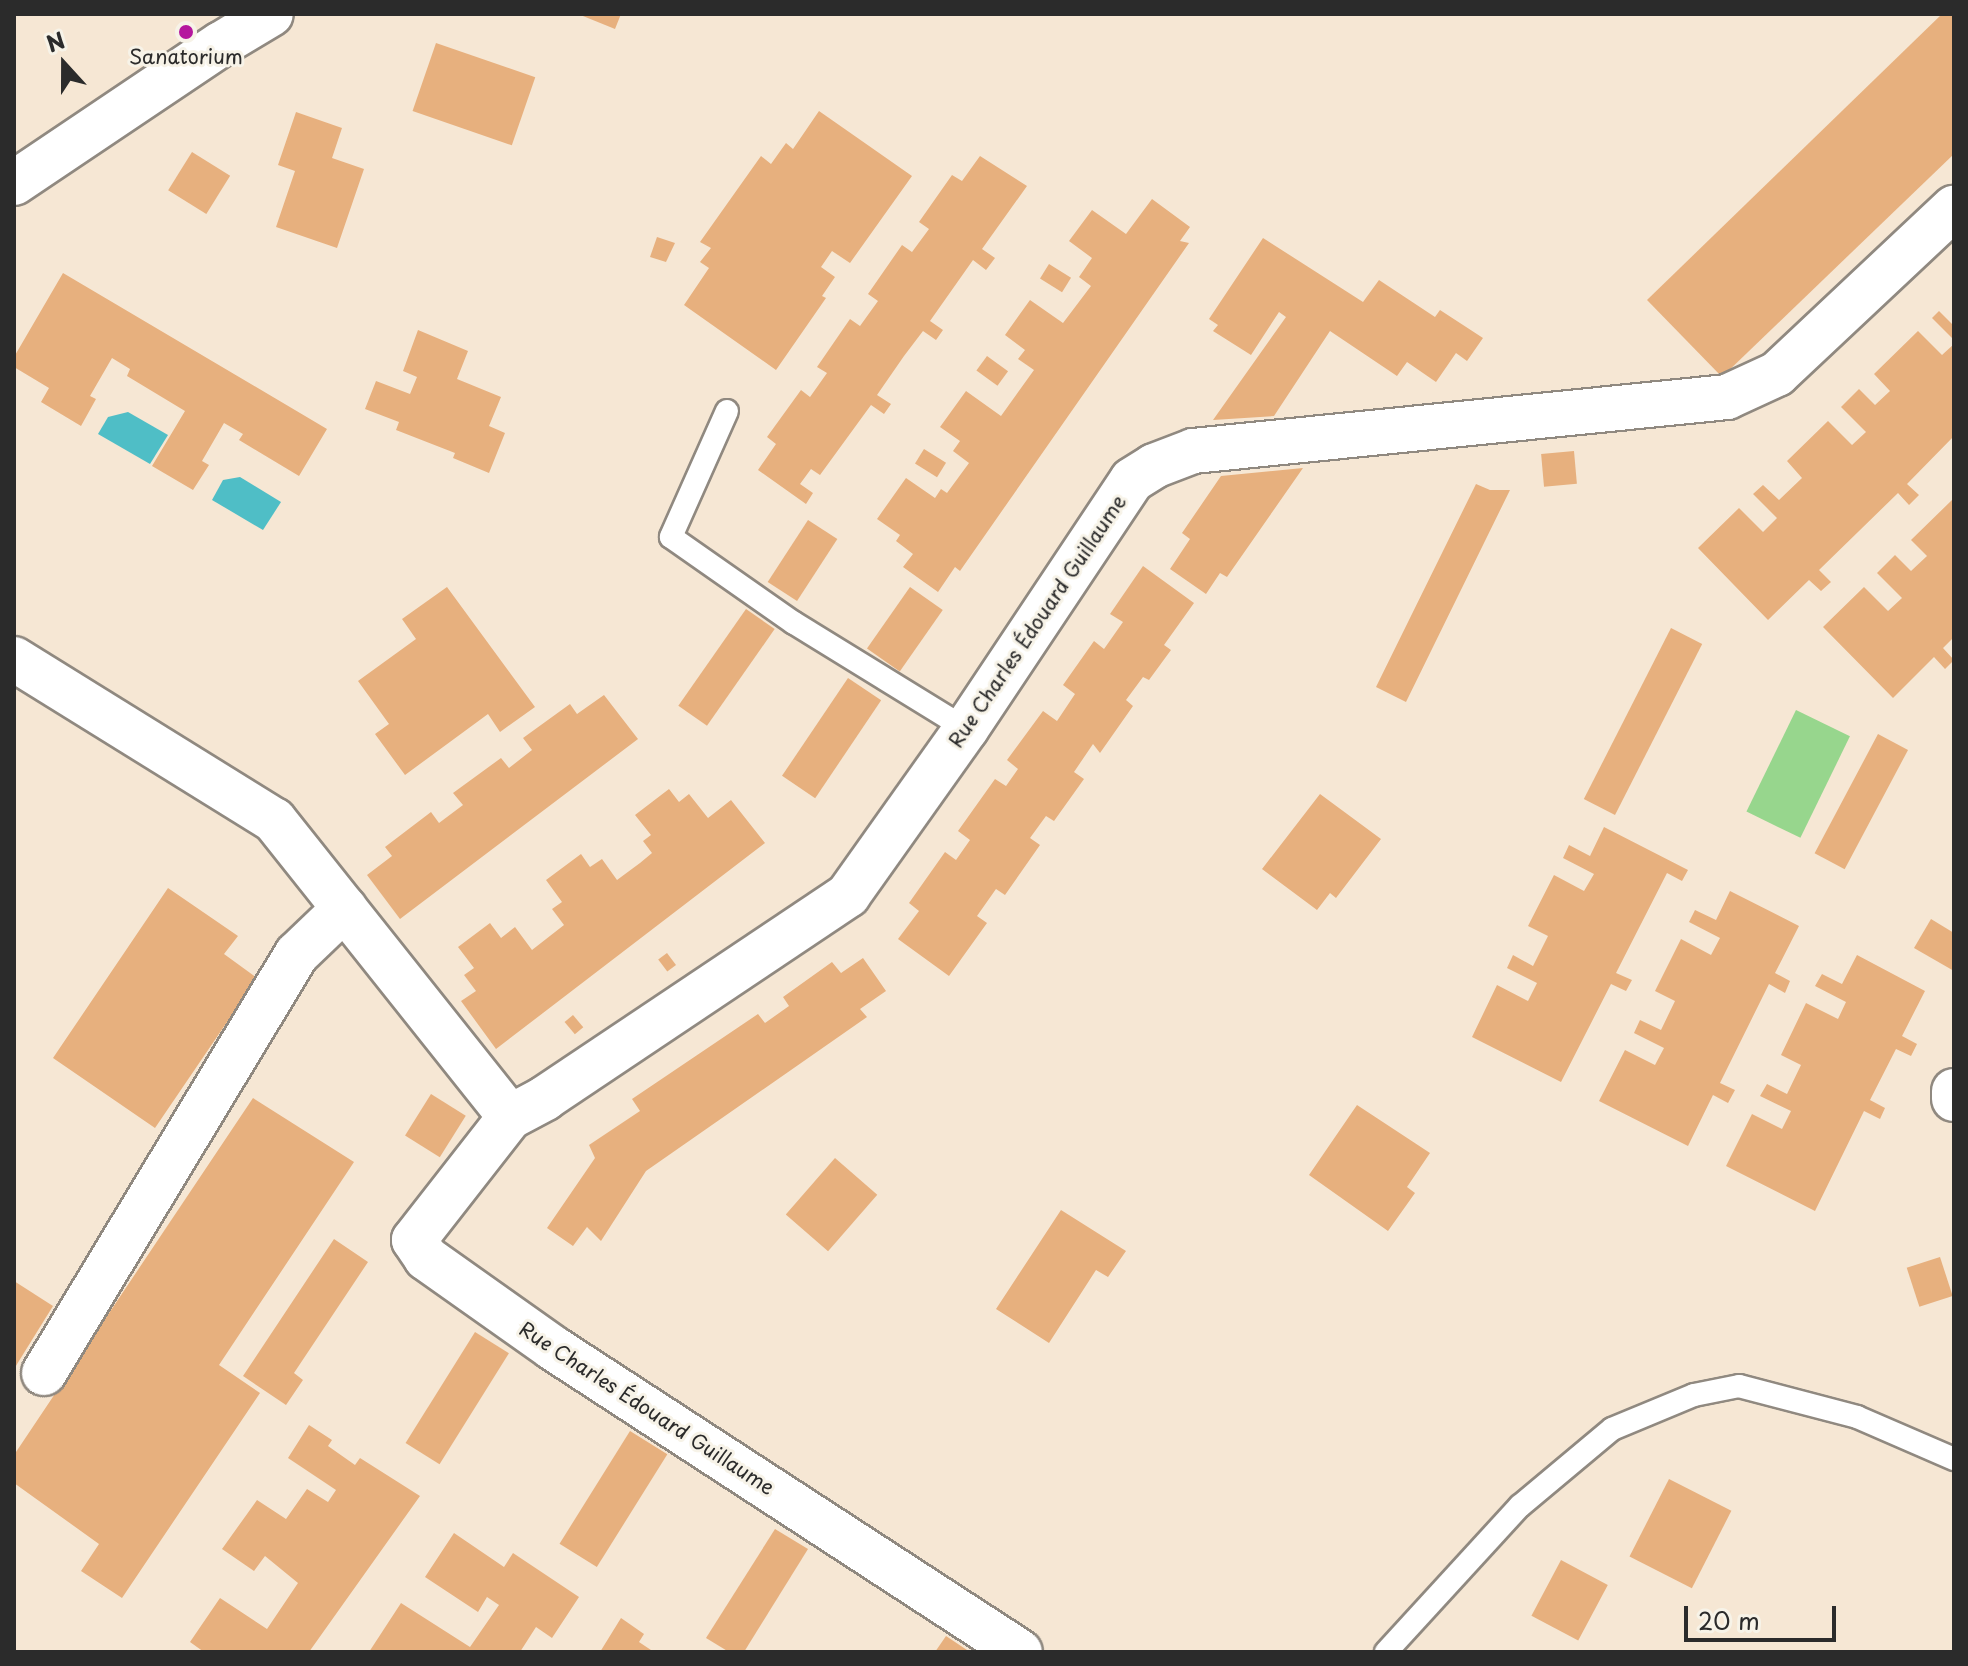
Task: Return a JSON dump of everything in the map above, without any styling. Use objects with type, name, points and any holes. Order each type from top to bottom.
[{"type":"street","points":[[14,183],[221,44],[271,14]]},
{"type":"street","name":"Rue Charles Édouard Guillaume","points":[[1020,1652],[571,1360],[426,1258],[414,1240],[510,1117],[545,1098],[848,895],[966,729],[1132,480],[1154,466],[1193,451],[1727,397],[1777,374],[1954,208]]},
{"type":"street","points":[[14,659],[274,820],[510,1117]]},
{"type":"street","points":[[44,1373],[297,954],[345,908]]},
{"type":"street","points":[[1954,1091],[1954,1099]]},
{"type":"lane","points":[[727,411],[671,537],[794,623],[966,729]]},
{"type":"lane","points":[[1386,1652],[1520,1506],[1612,1429],[1694,1395],[1739,1386],[1857,1417],[1954,1459]]},
{"type":"green space","points":[[1796,710],[1850,736],[1800,838],[1746,812]]},
{"type":"water","points":[[128,412],[168,435],[150,464],[98,434],[108,417]]},
{"type":"water","points":[[240,477],[281,502],[263,530],[212,500],[223,480]]},
{"type":"building","points":[[578,14],[621,14],[615,29]]},
{"type":"building","points":[[1942,14],[1954,14],[1954,154],[1722,377],[1647,300]]},
{"type":"building","points":[[436,43],[535,77],[512,145],[413,111]]},
{"type":"building","points":[[819,111],[912,176],[850,263],[832,251],[821,267],[835,277],[822,296],[826,298],[776,370],[684,305],[709,268],[700,262],[711,248],[700,242],[761,156],[771,164],[786,143],[793,149]]},
{"type":"building","points":[[296,112],[342,128],[332,158],[364,169],[337,248],[276,227],[295,171],[278,165]]},
{"type":"building","points":[[192,152],[230,176],[206,214],[168,190]]},
{"type":"building","points":[[980,156],[1027,186],[982,249],[995,258],[986,270],[973,260],[930,321],[943,330],[936,340],[923,331],[904,356],[877,395],[891,404],[884,414],[871,405],[820,475],[811,469],[800,484],[813,493],[806,504],[758,470],[776,444],[767,437],[801,390],[810,397],[827,373],[817,367],[850,319],[860,326],[878,301],[868,294],[902,245],[912,252],[929,229],[919,222],[952,175],[962,181]]},
{"type":"building","points":[[1152,199],[1190,227],[1180,241],[1189,243],[960,571],[955,567],[938,592],[903,567],[913,554],[896,541],[900,535],[877,519],[906,478],[935,498],[941,489],[947,493],[969,463],[953,451],[960,441],[940,427],[966,391],[1001,416],[1034,370],[1018,359],[1025,350],[1005,335],[1030,300],[1063,323],[1091,286],[1079,277],[1092,258],[1069,241],[1092,210],[1126,234]]},
{"type":"building","points":[[657,237],[675,243],[666,262],[650,257]]},
{"type":"building","points":[[1263,238],[1363,302],[1379,280],[1435,317],[1440,310],[1483,338],[1467,361],[1456,353],[1436,382],[1407,362],[1397,376],[1330,331],[1274,416],[1213,420],[1286,317],[1279,312],[1251,355],[1213,331],[1218,325],[1209,319]]},
{"type":"building","points":[[1049,264],[1071,278],[1062,292],[1040,278]]},
{"type":"building","points":[[63,273],[327,429],[299,476],[239,440],[243,434],[224,423],[202,461],[209,465],[193,490],[152,466],[185,411],[127,376],[130,369],[112,358],[90,396],[96,399],[81,426],[41,402],[49,388],[14,367],[14,357]]},
{"type":"building","points":[[1939,311],[1954,326],[1954,340],[1932,318]]},
{"type":"building","points":[[418,330],[468,351],[457,379],[501,397],[489,426],[505,433],[489,473],[453,458],[455,453],[396,430],[399,422],[365,409],[376,381],[410,394],[417,377],[403,371]]},
{"type":"building","points":[[1918,331],[1942,355],[1954,344],[1954,436],[1907,484],[1919,495],[1909,505],[1898,493],[1819,570],[1831,582],[1821,591],[1809,580],[1768,620],[1698,548],[1739,508],[1763,532],[1777,518],[1753,494],[1763,485],[1779,500],[1802,478],[1787,461],[1828,421],[1852,445],[1866,432],[1841,407],[1859,389],[1875,405],[1890,391],[1874,374]]},
{"type":"building","points":[[987,356],[1008,371],[997,386],[976,371]]},
{"type":"building","points":[[924,449],[946,463],[937,477],[915,463]]},
{"type":"building","points":[[1574,451],[1577,484],[1544,487],[1541,454]]},
{"type":"building","points":[[1303,468],[1227,577],[1220,573],[1206,594],[1170,569],[1190,539],[1182,533],[1221,476]]},
{"type":"building","points":[[1476,484],[1490,490],[1510,490],[1406,702],[1376,687]]},
{"type":"building","points":[[1952,500],[1954,637],[1943,648],[1954,660],[1945,669],[1934,657],[1893,698],[1823,627],[1864,587],[1888,611],[1902,598],[1877,573],[1895,555],[1911,571],[1927,556],[1911,540]]},
{"type":"building","points":[[808,520],[837,539],[797,601],[768,582]]},
{"type":"building","points":[[1143,566],[1194,603],[1164,645],[1171,650],[1149,680],[1143,677],[1126,700],[1133,706],[1100,753],[1093,744],[1074,772],[1084,779],[1054,821],[1046,816],[1030,838],[1040,845],[1005,895],[996,889],[977,916],[987,923],[949,976],[898,939],[919,911],[909,903],[945,852],[956,860],[970,840],[958,831],[995,779],[1006,786],[1018,769],[1007,760],[1043,711],[1057,721],[1075,694],[1063,685],[1094,641],[1104,649],[1123,622],[1110,614]]},
{"type":"building","points":[[447,587],[535,707],[500,732],[488,714],[405,775],[375,734],[389,724],[358,681],[416,639],[402,619]]},
{"type":"building","points":[[910,587],[943,610],[900,671],[867,648]]},
{"type":"building","points":[[746,609],[775,629],[707,726],[678,706]]},
{"type":"building","points":[[1671,628],[1702,644],[1615,815],[1584,799]]},
{"type":"building","points":[[848,678],[881,700],[815,798],[782,776]]},
{"type":"building","points":[[604,695],[638,739],[400,919],[367,875],[392,856],[385,847],[431,812],[439,823],[463,805],[453,793],[501,758],[509,768],[532,750],[523,738],[570,704],[577,714]]},
{"type":"building","points":[[1878,734],[1908,750],[1845,869],[1815,853]]},
{"type":"building","points":[[669,789],[679,802],[689,794],[708,818],[731,800],[765,843],[496,1049],[461,1001],[476,991],[464,975],[474,968],[458,947],[490,923],[501,938],[515,927],[532,950],[564,925],[552,909],[562,902],[546,880],[581,854],[590,867],[602,859],[617,880],[640,863],[652,853],[643,841],[651,835],[635,815]]},
{"type":"building","points":[[1320,794],[1381,839],[1336,898],[1330,893],[1317,910],[1262,869]]},
{"type":"building","points":[[1604,827],[1688,870],[1682,881],[1667,873],[1616,973],[1632,980],[1626,991],[1611,984],[1561,1082],[1472,1037],[1497,985],[1528,1001],[1537,983],[1507,968],[1513,955],[1533,966],[1548,936],[1528,926],[1554,875],[1584,891],[1594,874],[1563,858],[1569,845],[1590,856]]},
{"type":"building","points":[[168,888],[238,936],[224,954],[257,978],[155,1128],[53,1058]]},
{"type":"building","points":[[1730,891],[1799,926],[1775,973],[1790,981],[1785,993],[1769,984],[1720,1083],[1735,1090],[1728,1103],[1713,1095],[1688,1146],[1599,1101],[1625,1050],[1655,1065],[1664,1048],[1634,1033],[1640,1020],[1661,1030],[1675,1001],[1655,991],[1681,939],[1711,955],[1720,938],[1689,922],[1695,910],[1716,920]]},
{"type":"building","points":[[1931,919],[1954,933],[1954,971],[1914,948]]},
{"type":"building","points":[[667,953],[676,965],[667,972],[658,960]]},
{"type":"building","points":[[1857,955],[1925,991],[1902,1036],[1917,1044],[1911,1056],[1896,1049],[1870,1100],[1885,1108],[1880,1119],[1864,1111],[1815,1211],[1726,1166],[1752,1114],[1782,1129],[1791,1111],[1760,1096],[1767,1084],[1787,1094],[1801,1065],[1781,1055],[1806,1003],[1838,1019],[1846,1002],[1815,986],[1822,974],[1842,984]]},
{"type":"building","points":[[863,958],[886,991],[860,1009],[867,1017],[646,1171],[601,1241],[587,1227],[573,1246],[547,1228],[595,1158],[589,1145],[640,1111],[632,1099],[758,1014],[765,1023],[789,1006],[783,997],[832,962],[841,973]]},
{"type":"building","points":[[573,1015],[583,1027],[575,1034],[565,1022]]},
{"type":"building","points":[[431,1094],[466,1116],[440,1157],[405,1136]]},
{"type":"building","points":[[253,1098],[354,1162],[219,1365],[260,1393],[122,1598],[81,1571],[99,1544],[14,1483],[14,1455]]},
{"type":"building","points":[[1357,1105],[1430,1153],[1407,1187],[1415,1193],[1388,1231],[1309,1175]]},
{"type":"building","points":[[835,1158],[877,1195],[828,1251],[786,1215]]},
{"type":"building","points":[[1061,1210],[1126,1251],[1108,1277],[1096,1270],[1049,1343],[996,1309]]},
{"type":"building","points":[[334,1239],[368,1262],[294,1373],[303,1380],[286,1405],[243,1376]]},
{"type":"building","points":[[1940,1257],[1953,1296],[1919,1307],[1907,1268]]},
{"type":"building","points":[[14,1281],[53,1306],[14,1369]]},
{"type":"building","points":[[475,1332],[509,1353],[440,1464],[406,1443]]},
{"type":"building","points":[[309,1425],[332,1440],[328,1446],[355,1465],[360,1458],[420,1496],[309,1652],[204,1652],[190,1642],[220,1598],[267,1629],[298,1583],[265,1556],[254,1571],[222,1549],[257,1500],[286,1519],[307,1489],[328,1502],[336,1490],[288,1458]]},
{"type":"building","points":[[630,1431],[667,1454],[597,1567],[560,1544]]},
{"type":"building","points":[[1669,1479],[1731,1511],[1692,1588],[1630,1557]]},
{"type":"building","points":[[775,1529],[808,1549],[744,1652],[729,1652],[706,1638]]},
{"type":"building","points":[[454,1533],[504,1567],[513,1553],[579,1597],[552,1638],[536,1627],[520,1652],[369,1652],[401,1603],[470,1647],[499,1605],[487,1597],[478,1612],[425,1577]]},
{"type":"building","points":[[1561,1560],[1608,1585],[1578,1641],[1531,1616]]},
{"type":"building","points":[[621,1618],[644,1634],[639,1642],[654,1652],[600,1652]]},
{"type":"building","points":[[946,1636],[970,1652],[935,1652]]},
{"type":"place","name":"Sanatorium","points":[[186,32]]}]
